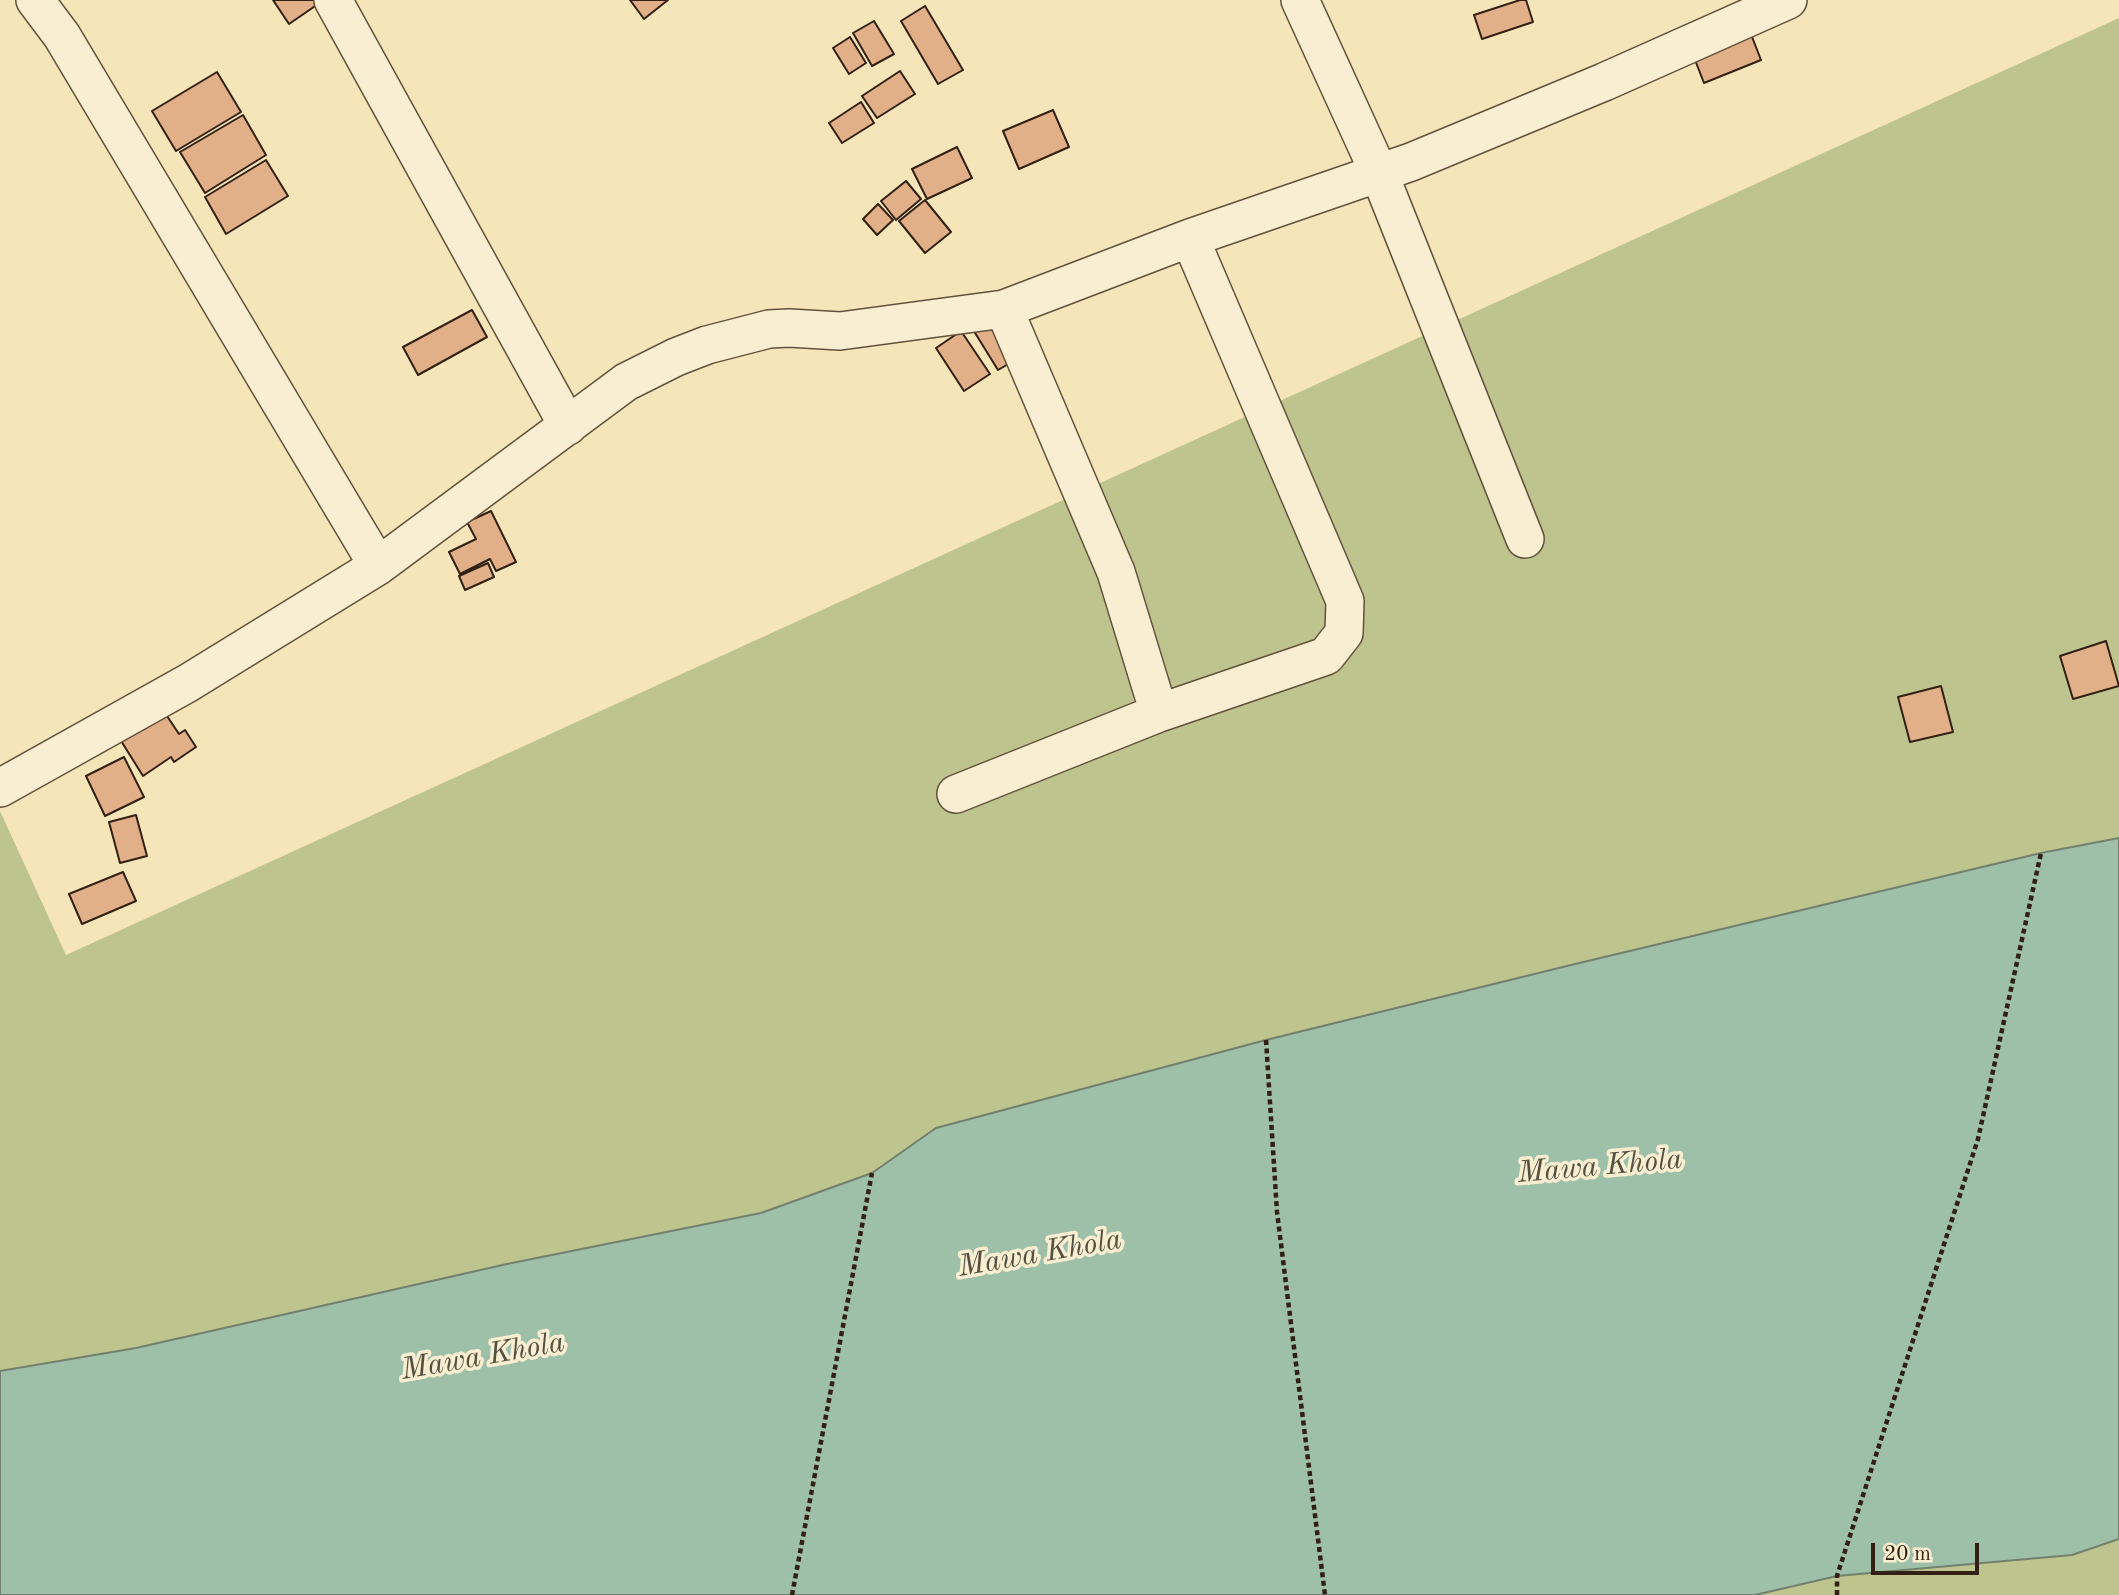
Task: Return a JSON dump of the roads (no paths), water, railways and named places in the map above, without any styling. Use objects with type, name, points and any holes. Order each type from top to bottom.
[{"type":"street","points":[[34,0],[62,36],[378,566]]},
{"type":"street","points":[[333,0],[568,426]]},
{"type":"street","points":[[1300,0],[1379,173],[1525,539]]},
{"type":"street","points":[[0,788],[188,683],[378,566],[626,382],[676,357],[769,329],[840,331],[1004,309],[1190,238],[1379,173],[1604,82],[1788,0]]},
{"type":"street","points":[[957,794],[1158,713],[1326,656],[1344,632],[1345,601],[1190,238]]},
{"type":"street","points":[[1004,309],[1115,572],[1158,713]]},
{"type":"water","name":"Mawa Khola","points":[[2119,838],[2119,1539],[2072,1555],[1837,1576],[1755,1595],[0,1595],[0,1371],[136,1348],[507,1264],[761,1213],[872,1173],[936,1128],[1266,1040],[1571,965],[2041,853]]}]
